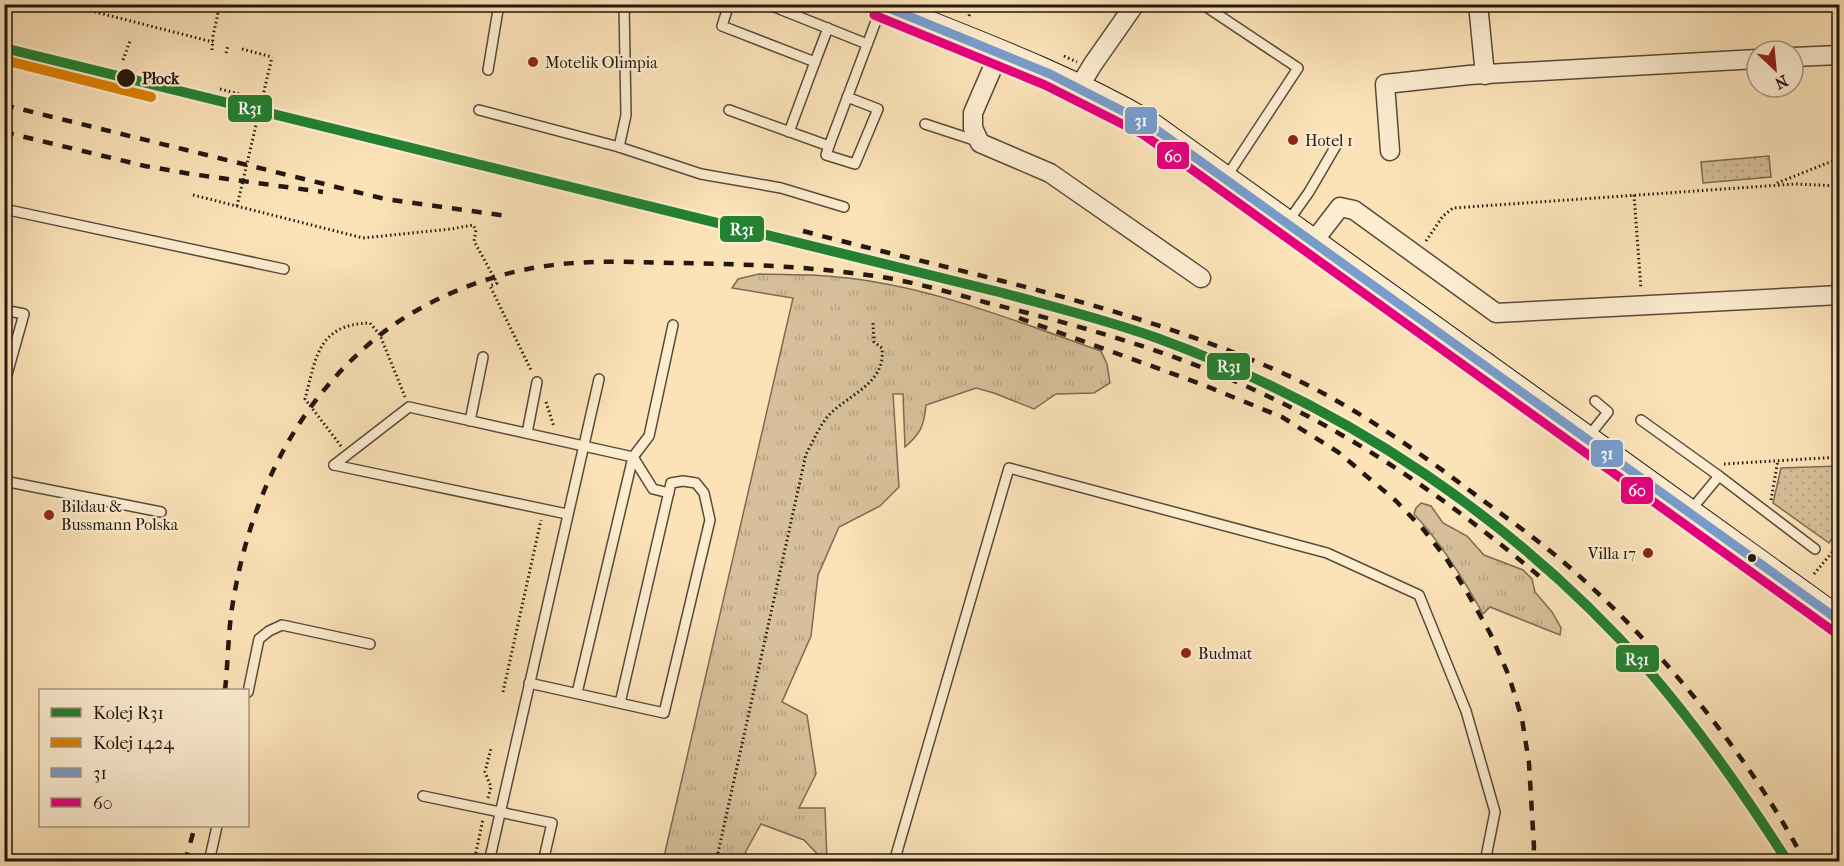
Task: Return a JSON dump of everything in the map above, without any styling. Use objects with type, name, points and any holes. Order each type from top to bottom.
[{"type":"street","points":[[1079,87],[1092,64],[1135,4]]},
{"type":"street","points":[[1478,4],[1485,75]]},
{"type":"street","points":[[880,5],[1079,87],[1150,125],[1839,621]]},
{"type":"street","points":[[999,53],[973,113],[973,128],[980,142],[1050,173],[1202,278]]},
{"type":"street","points":[[1805,56],[1839,55]]},
{"type":"street","points":[[1390,151],[1385,84],[1485,75],[1745,60]]},
{"type":"street","points":[[1313,242],[1340,207],[1354,210],[1496,314],[1839,295]]},
{"type":"lane","points":[[488,70],[500,4]]},
{"type":"lane","points":[[619,147],[626,115],[624,4]]},
{"type":"lane","points":[[729,4],[722,26],[815,62]]},
{"type":"lane","points":[[767,4],[867,44]]},
{"type":"lane","points":[[1202,4],[1298,68],[1225,178]]},
{"type":"lane","points":[[847,97],[878,109],[855,164],[825,155],[880,5]]},
{"type":"lane","points":[[789,132],[828,28]]},
{"type":"lane","points":[[479,110],[619,147],[701,174],[782,188],[844,207]]},
{"type":"lane","points":[[729,110],[829,146]]},
{"type":"lane","points":[[925,124],[980,142]]},
{"type":"lane","points":[[1287,223],[1309,192],[1337,144]]},
{"type":"lane","points":[[4,209],[284,269]]},
{"type":"lane","points":[[4,310],[24,314],[4,385]]},
{"type":"lane","points":[[577,693],[633,457],[649,436],[673,325]]},
{"type":"lane","points":[[470,421],[483,357]]},
{"type":"lane","points":[[489,861],[599,379]]},
{"type":"lane","points":[[527,433],[537,382]]},
{"type":"lane","points":[[1586,439],[1608,412],[1595,402]]},
{"type":"lane","points":[[567,514],[334,465],[409,407],[633,457],[653,489],[669,493]]},
{"type":"lane","points":[[1641,420],[1815,549]]},
{"type":"lane","points":[[894,861],[1009,468],[1327,554],[1419,595],[1466,711],[1495,812],[1485,861]]},
{"type":"lane","points":[[1688,513],[1719,476]]},
{"type":"lane","points":[[4,481],[161,512]]},
{"type":"lane","points":[[529,683],[664,713],[710,520],[705,493],[696,483],[683,481],[671,483],[620,703]]},
{"type":"lane","points":[[249,689],[259,639],[282,625],[370,644]]},
{"type":"lane","points":[[423,796],[552,823],[543,861]]},
{"type":"lane","points":[[209,861],[218,827]]},
{"type":"path","points":[[64,4],[213,42]]},
{"type":"path","points":[[213,50],[220,4]]},
{"type":"path","points":[[969,16],[973,4]]},
{"type":"path","points":[[123,60],[129,40]]},
{"type":"path","points":[[226,53],[228,46]]},
{"type":"path","points":[[237,206],[272,57],[242,49]]},
{"type":"path","points":[[220,89],[262,100]]},
{"type":"path","points":[[1774,185],[1839,158]]},
{"type":"path","points":[[1417,255],[1443,216],[1453,208],[1774,185],[1839,186]]},
{"type":"path","points":[[193,195],[366,238],[451,230],[472,225],[476,230],[474,241],[497,283],[490,286],[537,382],[559,441]]},
{"type":"path","points":[[1634,195],[1641,294]]},
{"type":"path","points":[[348,454],[305,399],[319,350],[325,338],[358,323],[370,323],[380,335],[409,407]]},
{"type":"path","points":[[716,861],[806,454],[830,414],[866,387],[878,374],[883,356],[882,348],[874,342],[873,323]]},
{"type":"path","points":[[1709,469],[1719,464],[1838,457],[1838,468]]},
{"type":"path","points":[[1770,505],[1778,460]]},
{"type":"path","points":[[503,692],[543,509]]},
{"type":"path","points":[[1815,574],[1839,543]]},
{"type":"green space","points":[[1769,156],[1771,177],[1703,183],[1701,162]]},
{"type":"green space","points":[[759,274],[817,275],[871,281],[971,306],[1101,351],[1107,364],[1110,383],[1094,393],[1056,394],[1034,409],[976,388],[926,405],[921,429],[905,447],[903,394],[893,394],[899,487],[880,506],[839,527],[818,575],[811,636],[782,702],[807,715],[816,774],[799,808],[825,808],[827,861],[824,861],[804,840],[761,824],[743,861],[663,861],[793,298],[732,288],[738,279]]},
{"type":"green space","points":[[1839,466],[1839,528],[1829,543],[1773,503],[1781,468]]},
{"type":"green space","points":[[1421,503],[1431,506],[1443,523],[1467,536],[1484,555],[1523,570],[1532,579],[1535,592],[1552,612],[1561,628],[1560,635],[1490,607],[1483,614],[1452,562],[1414,514]]},
{"type":"railway","points":[[4,105],[385,199],[507,216]]},
{"type":"railway","points":[[4,132],[145,166],[323,192]]},
{"type":"railway","points":[[803,231],[1036,290],[1152,323],[1291,377],[1371,421],[1537,541],[1609,604],[1673,671],[1732,745],[1783,823],[1805,862]]},
{"type":"railway","points":[[225,689],[232,608],[248,537],[260,502],[291,438],[310,407],[333,379],[359,353],[396,323],[437,299],[505,274],[583,262],[748,265],[820,269],[867,275],[928,287],[1120,339],[1216,373],[1288,406],[1327,427],[1401,471],[1471,521],[1539,576]]},
{"type":"railway","points":[[893,266],[927,270]]},
{"type":"railway","points":[[1019,318],[1201,384],[1282,417],[1338,452],[1396,501],[1423,529],[1446,558],[1468,594],[1490,633],[1509,676],[1522,719],[1529,763],[1533,862]]},
{"type":"railway","points":[[185,862],[195,827]]},
{"type":"rail line","name":"R31","points":[[4,48],[1003,293],[1138,331],[1227,366],[1295,398],[1361,434],[1424,474],[1485,517],[1543,565],[1597,616],[1649,671],[1687,717],[1722,764],[1788,862]]},
{"type":"rail line","name":"1424","points":[[4,60],[151,97]]},
{"type":"transit line","name":"31","points":[[879,4],[1050,74],[1150,125],[1840,621]]},
{"type":"transit line","name":"60","points":[[874,15],[1045,85],[1144,135],[1833,631]]},
{"type":"place","name":"Motelik Olimpia","points":[[533,62]]},
{"type":"place","name":"Płock","points":[[126,78]]},
{"type":"place","name":"Hotel 1","points":[[1293,140]]},
{"type":"place","name":"Bildau & Bussmann Polska","points":[[49,515]]},
{"type":"place","name":"Villa 17","points":[[1648,553]]},
{"type":"place","name":"Budmat","points":[[1186,653]]}]
